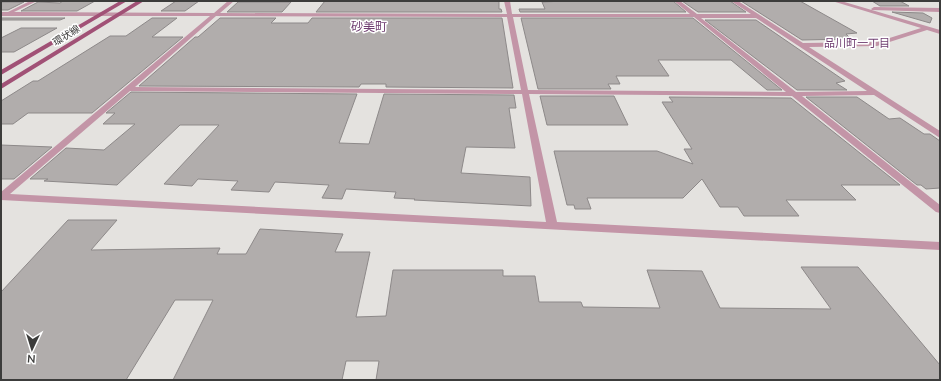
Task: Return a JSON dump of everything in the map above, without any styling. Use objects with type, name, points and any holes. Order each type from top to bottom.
[{"type":"main road","name":"環状線","points":[[1,73],[124,1]]},
{"type":"main road","name":"環状線","points":[[1,87],[141,1]]},
{"type":"street","points":[[3,15],[34,1]]},
{"type":"street","points":[[1,197],[231,1]]},
{"type":"street","points":[[507,1],[552,226]]},
{"type":"street","points":[[677,1],[940,210]]},
{"type":"street","points":[[734,1],[940,135]]},
{"type":"street","points":[[835,1],[940,32]]},
{"type":"street","points":[[860,9],[940,10]]},
{"type":"street","points":[[3,15],[121,13],[758,16]]},
{"type":"street","points":[[802,45],[878,44],[928,28]]},
{"type":"street","points":[[128,89],[794,94],[876,93]]},
{"type":"street","points":[[1,197],[940,246]]},
{"type":"street","points":[[925,198],[940,198]]},
{"type":"building","points":[[63,1],[95,1],[77,11],[21,11],[38,2],[60,3]]},
{"type":"building","points":[[176,1],[199,1],[185,11],[161,11]]},
{"type":"building","points":[[325,1],[499,1],[499,9],[501,9],[502,12],[316,12]]},
{"type":"building","points":[[673,1],[686,12],[520,12],[519,9],[545,9],[542,2]]},
{"type":"building","points":[[682,1],[730,1],[746,12],[698,12]]},
{"type":"building","points":[[741,1],[800,1],[857,33],[846,34],[849,37],[846,37],[850,39],[802,40]]},
{"type":"building","points":[[872,1],[900,1],[909,6],[880,6]]},
{"type":"building","points":[[1,2],[24,2],[8,10],[1,10]]},
{"type":"building","points":[[238,2],[291,2],[282,12],[227,12]]},
{"type":"building","points":[[892,12],[923,13],[932,18],[930,23]]},
{"type":"building","points":[[1,18],[65,18],[60,20],[1,20]]},
{"type":"building","points":[[152,18],[177,18],[152,37],[183,37],[92,113],[28,113],[13,124],[1,124],[1,101],[33,81],[38,81],[110,36],[126,36]]},
{"type":"building","points":[[220,18],[276,18],[271,23],[308,23],[312,18],[502,18],[513,88],[386,87],[386,84],[361,84],[359,87],[139,86],[195,37],[198,37]]},
{"type":"building","points":[[521,18],[693,18],[782,90],[767,90],[731,60],[658,60],[669,76],[616,76],[620,84],[608,84],[611,89],[538,89]]},
{"type":"building","points":[[705,20],[756,20],[845,81],[836,83],[847,90],[797,90]]},
{"type":"building","points":[[21,28],[57,28],[14,52],[1,52],[1,38]]},
{"type":"building","points":[[131,92],[357,94],[339,143],[369,144],[384,94],[514,95],[516,108],[509,108],[515,148],[466,147],[461,173],[530,177],[531,206],[414,200],[415,199],[394,198],[396,192],[346,189],[342,199],[322,198],[329,185],[275,182],[269,192],[231,190],[238,181],[198,179],[192,186],[164,184],[219,125],[180,125],[117,185],[44,181],[48,179],[30,179],[66,148],[104,150],[135,124],[103,124],[115,113],[106,113]]},
{"type":"building","points":[[540,96],[614,96],[628,125],[547,125]]},
{"type":"building","points":[[669,97],[791,98],[900,185],[841,185],[856,200],[786,200],[799,216],[744,216],[738,207],[720,207],[702,179],[683,198],[587,198],[591,209],[575,209],[574,205],[567,205],[554,151],[657,151],[693,164],[684,149],[692,149],[662,102],[673,102]]},
{"type":"building","points":[[806,97],[857,97],[889,119],[900,118],[924,134],[930,134],[940,141],[940,188],[926,189],[921,185],[917,185]]},
{"type":"building","points":[[1,145],[52,147],[14,179],[1,179]]},
{"type":"building","points":[[68,220],[117,220],[91,250],[220,248],[217,254],[246,254],[260,229],[343,234],[335,252],[370,252],[356,317],[386,316],[393,270],[503,270],[503,276],[535,276],[539,302],[581,302],[583,307],[660,308],[647,270],[702,271],[720,308],[831,309],[801,267],[858,267],[940,365],[940,380],[376,380],[379,361],[346,361],[342,380],[173,380],[213,300],[175,300],[126,380],[1,380],[1,292]]},
{"type":"district","name":"砂美町","points":[[369,27]]},
{"type":"district","name":"品川町一丁目","points":[[857,43]]}]
